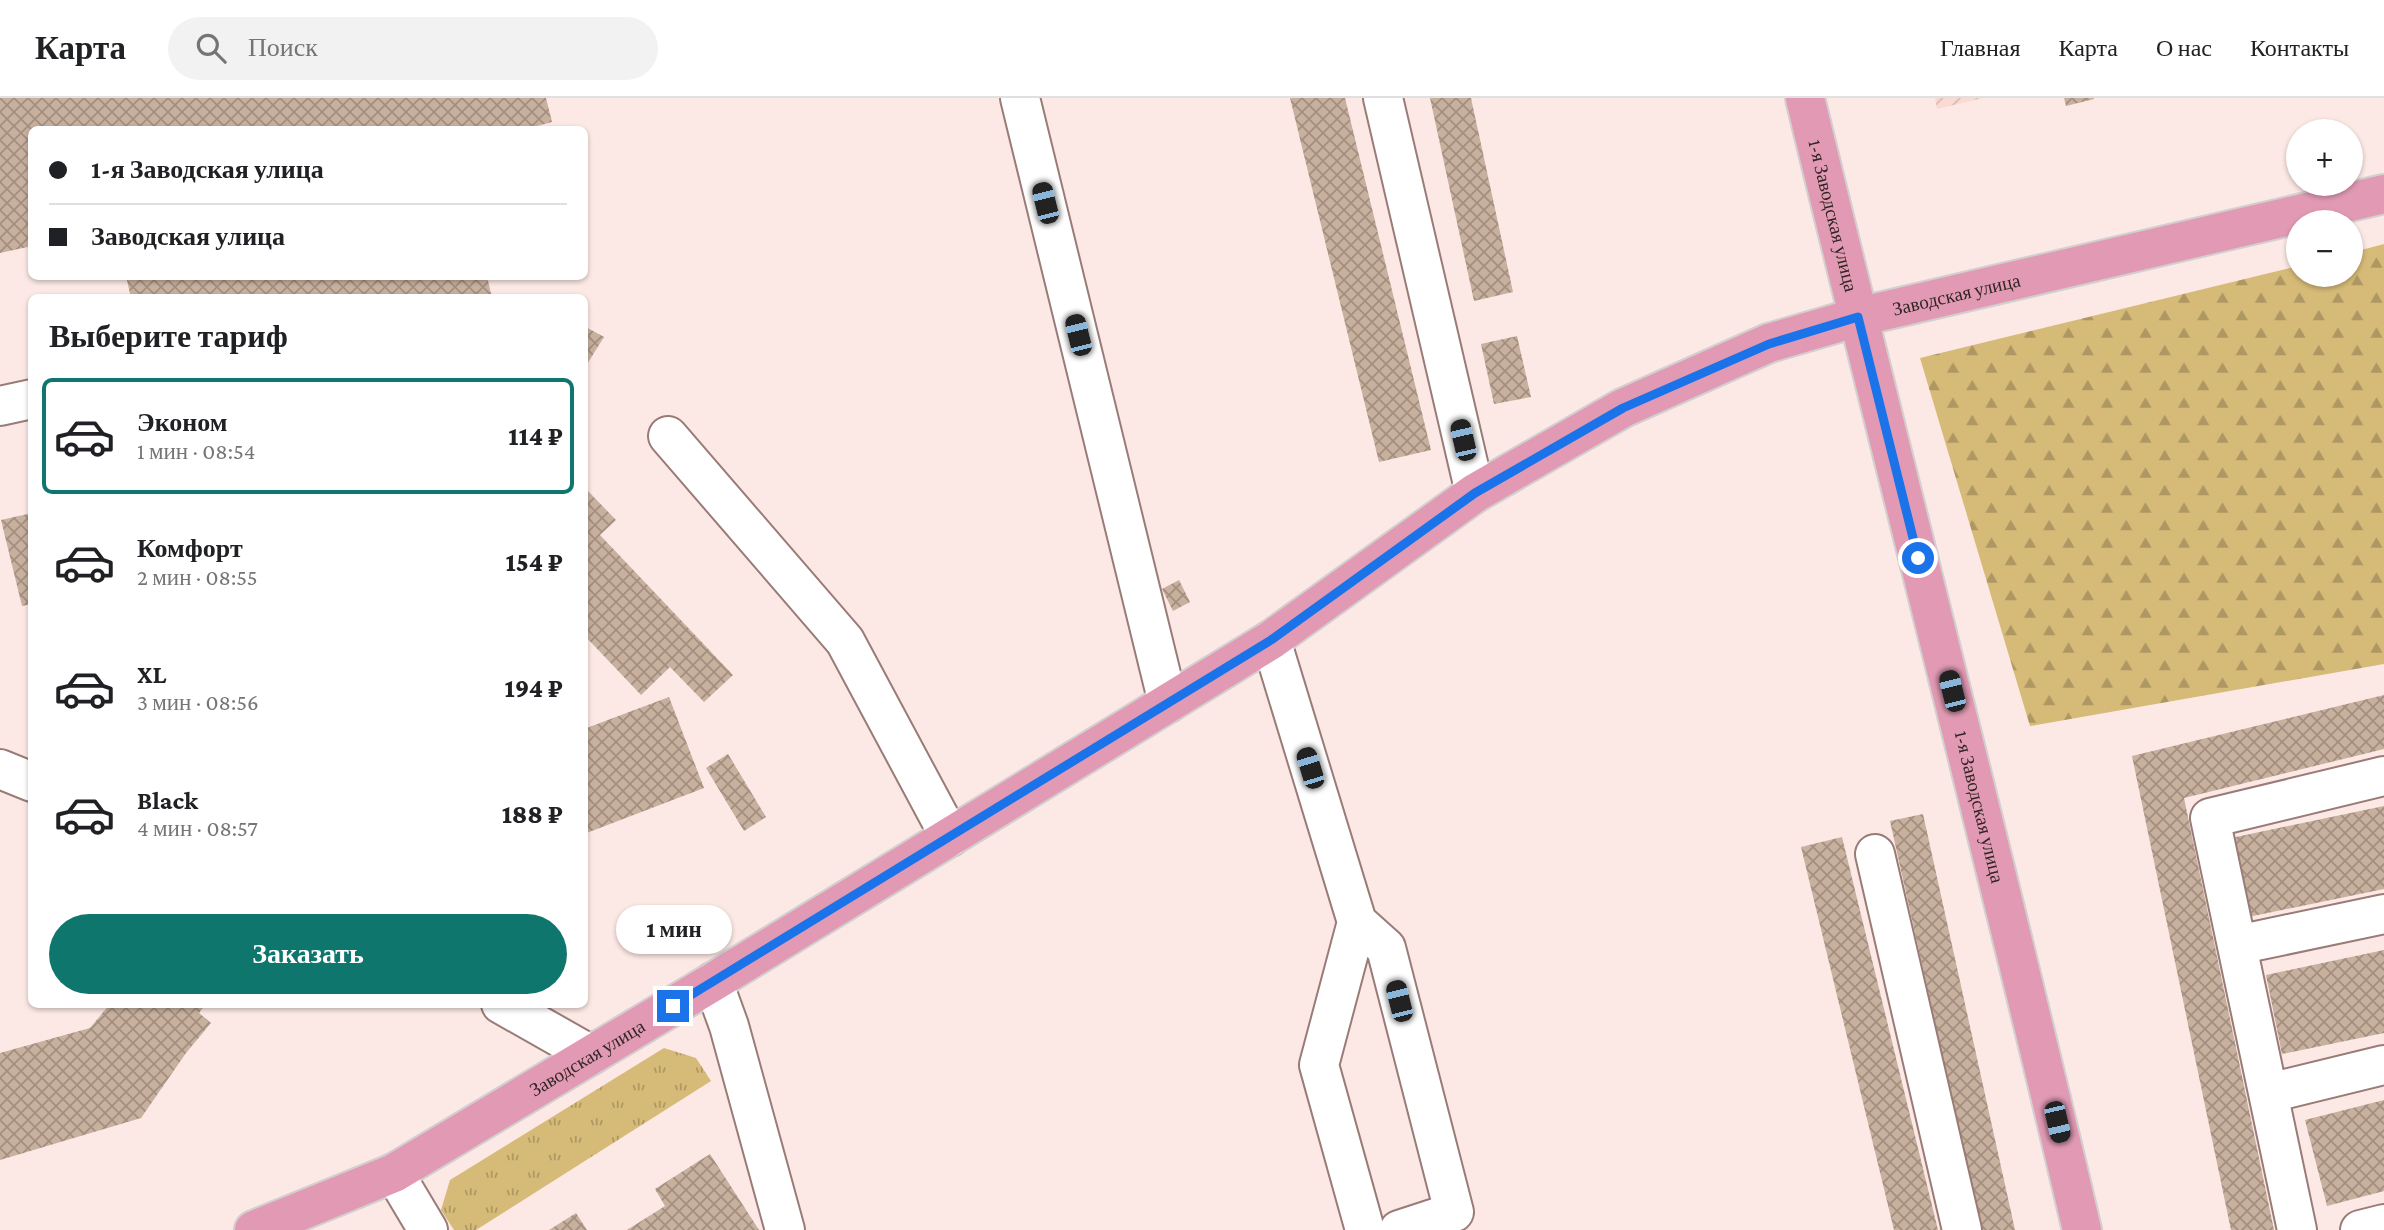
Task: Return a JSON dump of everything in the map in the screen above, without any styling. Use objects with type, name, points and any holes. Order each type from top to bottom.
[{"type":"main road","name":"1-я Заводская улица","points":[[1805,98],[2012,932],[2082,1230]]},
{"type":"main road","name":"Заводская улица","points":[[254,1230],[294,1221],[394,1173],[713,982],[1271,640],[1475,493],[1623,408],[1769,344],[1858,317],[2384,194]]},
{"type":"lane","points":[[1020,98],[1168,703]]},
{"type":"lane","points":[[1383,98],[1475,493]]},
{"type":"lane","points":[[0,406],[28,401]]},
{"type":"lane","points":[[668,436],[845,641],[950,837]]},
{"type":"lane","points":[[1271,640],[1357,922],[1385,948],[1454,1212],[1399,1230]]},
{"type":"lane","points":[[0,769],[28,780]]},
{"type":"lane","points":[[2297,1230],[2210,818],[2384,776]]},
{"type":"lane","points":[[1875,854],[1962,1230]]},
{"type":"lane","points":[[2237,945],[2384,914]]},
{"type":"lane","points":[[1357,922],[1319,1065],[1365,1230]]},
{"type":"lane","points":[[713,982],[729,1026],[785,1230]]},
{"type":"lane","points":[[508,1008],[591,1055]]},
{"type":"lane","points":[[2269,1093],[2384,1065]]},
{"type":"lane","points":[[394,1173],[428,1230]]},
{"type":"lane","points":[[2360,1230],[2384,1224]]},
{"type":"shaded area","points":[[1935,98],[1983,98],[1937,109]]},
{"type":"green space","points":[[2384,244],[2384,664],[2030,726],[1920,358],[2286,269],[2286,287],[2363,287],[2363,250]]},
{"type":"green space","points":[[664,1048],[696,1058],[711,1081],[476,1230],[454,1230],[441,1210],[450,1180]]},
{"type":"building","points":[[0,98],[546,98],[552,122],[537,126],[28,126],[28,247],[0,253]]},
{"type":"building","points":[[1290,98],[1345,98],[1431,450],[1379,462]]},
{"type":"building","points":[[1430,98],[1471,98],[1513,292],[1474,301]]},
{"type":"building","points":[[2064,98],[2094,98],[2094,99],[2066,106]]},
{"type":"building","points":[[127,280],[488,280],[491,294],[130,294]]},
{"type":"building","points":[[588,328],[604,337],[588,363]]},
{"type":"building","points":[[1517,336],[1531,397],[1494,404],[1481,344]]},
{"type":"building","points":[[588,491],[616,520],[600,535],[733,675],[704,702],[670,667],[641,695],[588,639]]},
{"type":"building","points":[[28,514],[28,605],[22,606],[1,520]]},
{"type":"building","points":[[1179,580],[1190,602],[1173,611],[1162,589]]},
{"type":"building","points":[[2384,695],[2384,749],[2184,798],[2274,1230],[2231,1230],[2132,756]]},
{"type":"building","points":[[669,697],[704,788],[588,832],[588,727]]},
{"type":"building","points":[[728,754],[766,817],[744,831],[706,768]]},
{"type":"building","points":[[2384,806],[2384,889],[2248,917],[2231,838]]},
{"type":"building","points":[[1923,814],[2015,1230],[1981,1230],[1890,821]]},
{"type":"building","points":[[1842,837],[1938,1230],[1894,1230],[1801,847]]},
{"type":"building","points":[[2384,950],[2384,1033],[2282,1054],[2266,975]]},
{"type":"building","points":[[107,1008],[203,1008],[199,1013],[211,1023],[186,1053],[141,1118],[0,1160],[0,1053],[90,1028]]},
{"type":"building","points":[[2384,1100],[2384,1191],[2327,1206],[2305,1120]]},
{"type":"building","points":[[710,1154],[759,1230],[627,1230],[665,1206],[655,1189]]},
{"type":"building","points":[[576,1213],[587,1230],[549,1230]]},
{"type":"route","points":[[673,1006],[1271,640],[1475,493],[1623,408],[1769,344],[1858,317],[1918,558]]}]
